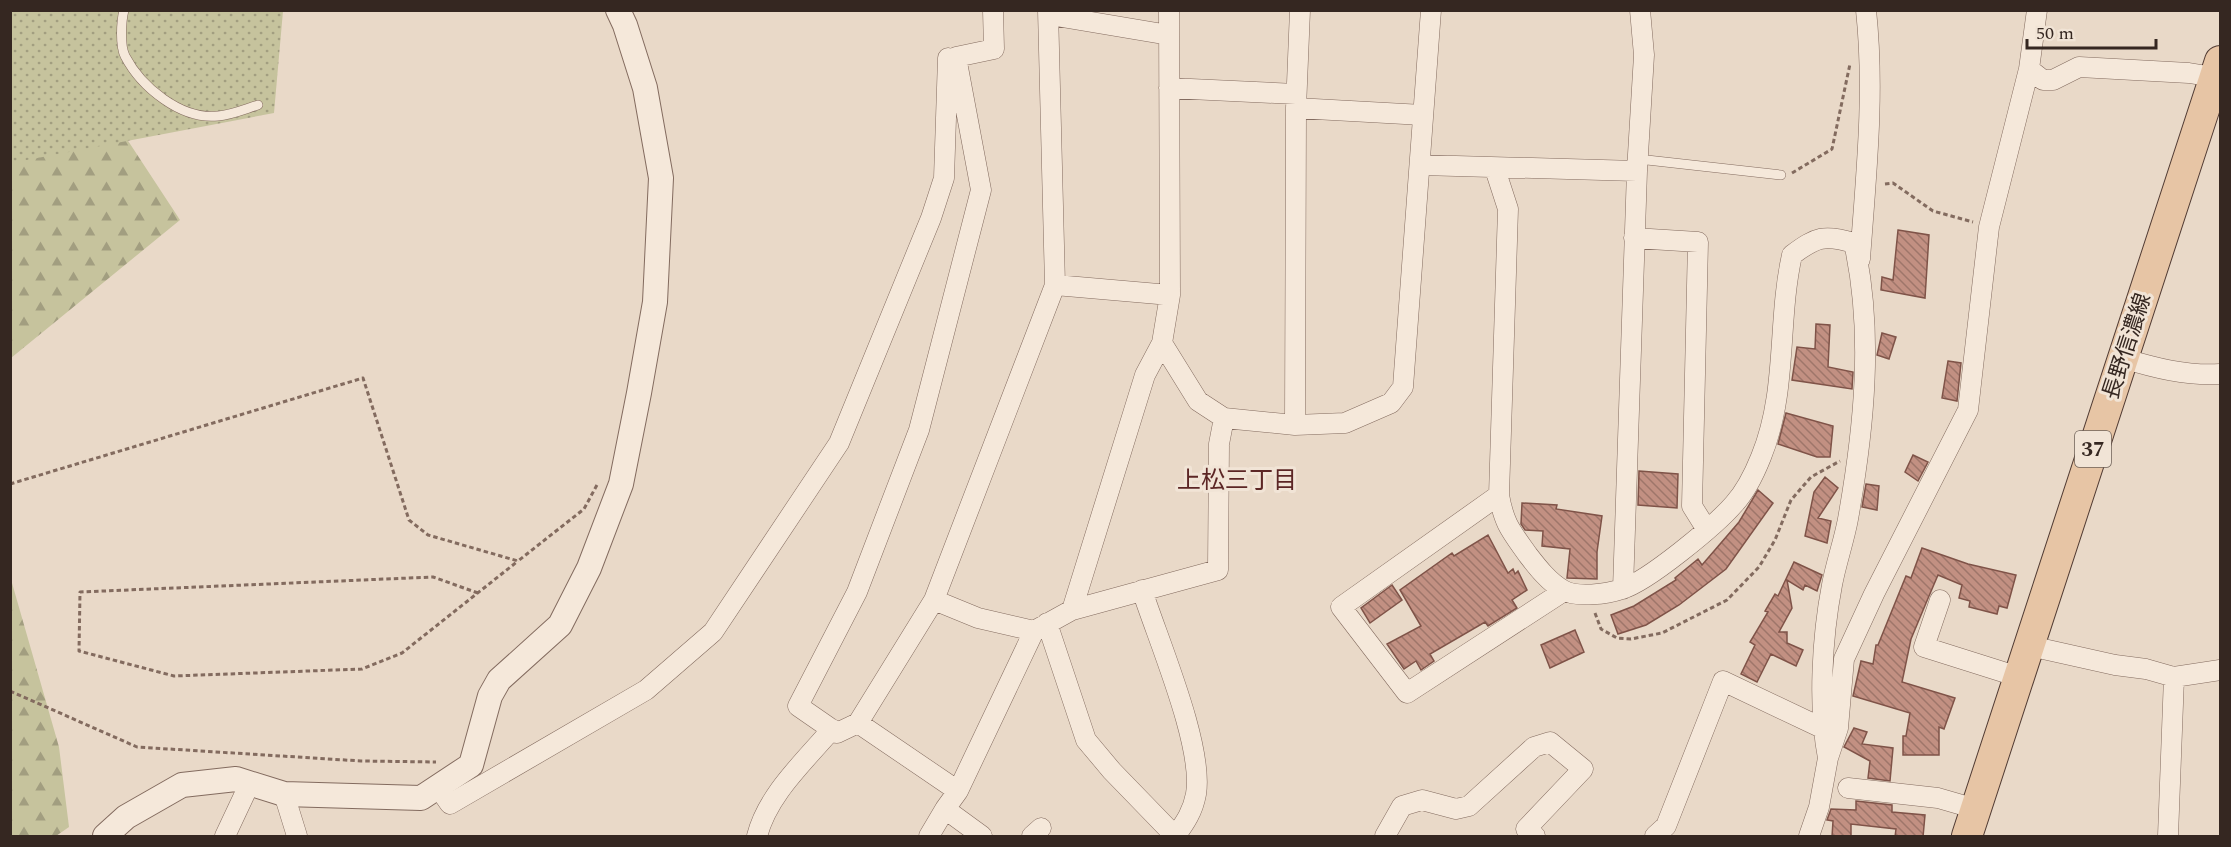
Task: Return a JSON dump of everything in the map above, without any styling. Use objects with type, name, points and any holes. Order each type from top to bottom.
[{"type":"main road","name":"長野信濃線","points":[[1972,823],[2122,358],[2219,72]]},
{"type":"street","points":[[105,837],[126,817],[182,785],[236,779],[249,785],[284,794],[421,798],[471,765],[490,696],[499,680],[560,625],[588,568],[621,484],[655,302],[661,178],[645,88],[618,10]]},
{"type":"street","points":[[438,787],[450,804],[646,690],[713,632],[839,443],[931,218],[944,178],[948,58],[994,49],[993,10]]},
{"type":"street","points":[[1072,610],[1145,375],[1161,343],[1170,295],[1169,10]]},
{"type":"street","points":[[1295,425],[1296,101],[1300,10]]},
{"type":"street","points":[[1161,343],[1198,401],[1224,418],[1295,425],[1344,423],[1391,403],[1403,387],[1431,10]]},
{"type":"street","points":[[1623,589],[1634,238],[1644,55],[1640,10]]},
{"type":"street","points":[[1828,758],[1822,728],[1826,640],[1832,586],[1848,519],[1857,456],[1866,346],[1860,269],[1871,56],[1866,10]]},
{"type":"street","points":[[1809,837],[1819,807],[1828,758],[1838,728],[1844,659],[1874,594],[1968,410],[1989,226],[2029,69],[2037,10]]},
{"type":"street","points":[[956,57],[981,190],[919,430],[857,592],[798,706],[837,733],[858,723],[934,600],[1054,285],[1049,13],[1169,35]]},
{"type":"street","points":[[2029,69],[2043,80],[2053,80],[2079,67],[2219,72]]},
{"type":"street","points":[[1169,88],[1423,115]]},
{"type":"street","points":[[1420,165],[1495,169],[1638,165]]},
{"type":"street","points":[[1495,169],[1508,209],[1499,495],[1503,520],[1541,572],[1564,591],[1588,594],[1623,589],[1667,562],[1735,504],[1761,458],[1777,408],[1787,277],[1792,255],[1815,238],[1836,237],[1854,243],[1860,269]]},
{"type":"street","points":[[1634,238],[1698,242],[1692,506],[1707,530]]},
{"type":"street","points":[[1054,285],[1170,295]]},
{"type":"street","points":[[2122,358],[2150,367],[2198,375],[2220,374]]},
{"type":"street","points":[[928,837],[958,791],[1040,627],[1072,610],[1218,570],[1219,444],[1224,418]]},
{"type":"street","points":[[1499,495],[1341,607],[1407,693],[1564,591]]},
{"type":"street","points":[[1040,627],[1086,740],[1112,771],[1175,836],[1189,818],[1196,794],[1194,753],[1142,590]]},
{"type":"street","points":[[934,600],[978,618],[1040,627]]},
{"type":"street","points":[[1940,600],[1924,647],[2019,676]]},
{"type":"street","points":[[2030,646],[2115,665],[2146,669],[2174,677],[2220,670]]},
{"type":"street","points":[[2168,837],[2174,677]]},
{"type":"street","points":[[1655,837],[1666,826],[1723,681],[1822,728]]},
{"type":"street","points":[[858,723],[958,791]]},
{"type":"street","points":[[757,837],[762,819],[772,800],[832,729]]},
{"type":"street","points":[[1385,837],[1402,806],[1422,800],[1456,809],[1469,806],[1534,747],[1550,742],[1583,769],[1526,834]]},
{"type":"street","points":[[225,837],[249,785]]},
{"type":"street","points":[[1848,788],[1938,798],[1972,823]]},
{"type":"street","points":[[284,794],[297,837]]},
{"type":"street","points":[[945,809],[982,837]]},
{"type":"lane","points":[[124,10],[122,19],[124,54],[147,88],[180,110],[216,117],[258,105]]},
{"type":"lane","points":[[1638,165],[1781,175]]},
{"type":"path","points":[[1781,175],[1789,175],[1832,149],[1850,63]]},
{"type":"path","points":[[1881,184],[1893,183],[1934,211],[1989,226]]},
{"type":"path","points":[[10,484],[363,378],[410,520],[428,535],[518,561]]},
{"type":"path","points":[[1588,594],[1601,629],[1617,638],[1631,639],[1662,633],[1727,600],[1759,567],[1775,540],[1791,500],[1811,477],[1834,463],[1857,456]]},
{"type":"path","points":[[478,592],[434,577],[80,592],[80,651],[174,676],[362,669],[402,653],[584,509],[600,478],[621,484]]},
{"type":"path","points":[[10,691],[137,747],[471,765]]},
{"type":"green space","points":[[11,11],[283,11],[274,113],[11,163]]},
{"type":"green space","points":[[11,22],[56,31],[180,220],[11,358]]},
{"type":"green space","points":[[10,576],[59,747],[69,827],[56,836],[11,836]]},
{"type":"building","points":[[1898,230],[1929,235],[1925,298],[1881,290],[1882,277],[1893,280]]},
{"type":"building","points":[[1816,324],[1830,325],[1828,367],[1853,372],[1852,389],[1792,380],[1797,347],[1815,349]]},
{"type":"building","points":[[1882,333],[1896,337],[1889,359],[1877,355]]},
{"type":"building","points":[[1948,361],[1961,363],[1957,401],[1942,398]]},
{"type":"building","points":[[1786,413],[1833,426],[1830,457],[1817,457],[1778,444]]},
{"type":"building","points":[[1913,455],[1928,462],[1918,481],[1905,472]]},
{"type":"building","points":[[1639,471],[1678,474],[1677,508],[1638,505]]},
{"type":"building","points":[[1825,477],[1838,488],[1818,518],[1831,521],[1827,543],[1805,536],[1814,492]]},
{"type":"building","points":[[1866,484],[1879,486],[1877,510],[1862,507]]},
{"type":"building","points":[[1758,490],[1773,503],[1726,569],[1679,605],[1646,625],[1618,634],[1611,615],[1634,606],[1676,580],[1675,578],[1698,559],[1702,565],[1739,522]]},
{"type":"building","points":[[1522,503],[1557,505],[1556,509],[1602,516],[1597,552],[1597,579],[1567,578],[1570,549],[1542,546],[1543,531],[1525,530],[1521,524]]},
{"type":"building","points":[[1488,535],[1508,573],[1513,569],[1515,574],[1518,571],[1527,590],[1512,600],[1517,608],[1488,626],[1485,622],[1430,654],[1434,661],[1421,670],[1416,661],[1404,669],[1387,644],[1421,626],[1400,590],[1452,553],[1454,556]]},
{"type":"building","points":[[1922,548],[1968,564],[2016,575],[2007,608],[1999,606],[1997,614],[1969,607],[1970,601],[1959,598],[1962,585],[1938,575],[1911,639],[1902,682],[1955,698],[1944,729],[1939,727],[1939,755],[1903,755],[1903,736],[1906,736],[1910,713],[1853,696],[1861,661],[1873,664],[1876,645],[1878,645],[1906,576],[1911,578]]},
{"type":"building","points":[[1794,562],[1822,575],[1817,591],[1805,585],[1803,590],[1787,580],[1792,608],[1779,632],[1787,632],[1787,643],[1803,650],[1796,666],[1771,654],[1757,682],[1741,674],[1755,645],[1750,642],[1768,612],[1765,611],[1775,594],[1778,596]]},
{"type":"building","points":[[1392,585],[1402,600],[1370,623],[1361,608]]},
{"type":"building","points":[[1575,630],[1584,652],[1550,668],[1541,645]]},
{"type":"building","points":[[1854,728],[1867,732],[1862,744],[1893,748],[1890,781],[1868,778],[1870,761],[1844,747]]},
{"type":"building","points":[[1856,801],[1892,805],[1892,812],[1925,815],[1923,837],[1895,837],[1896,829],[1851,824],[1851,837],[1832,837],[1833,821],[1827,820],[1831,809],[1856,810]]},
{"type":"district","name":"上松三丁目","points":[[1237,480]]}]
